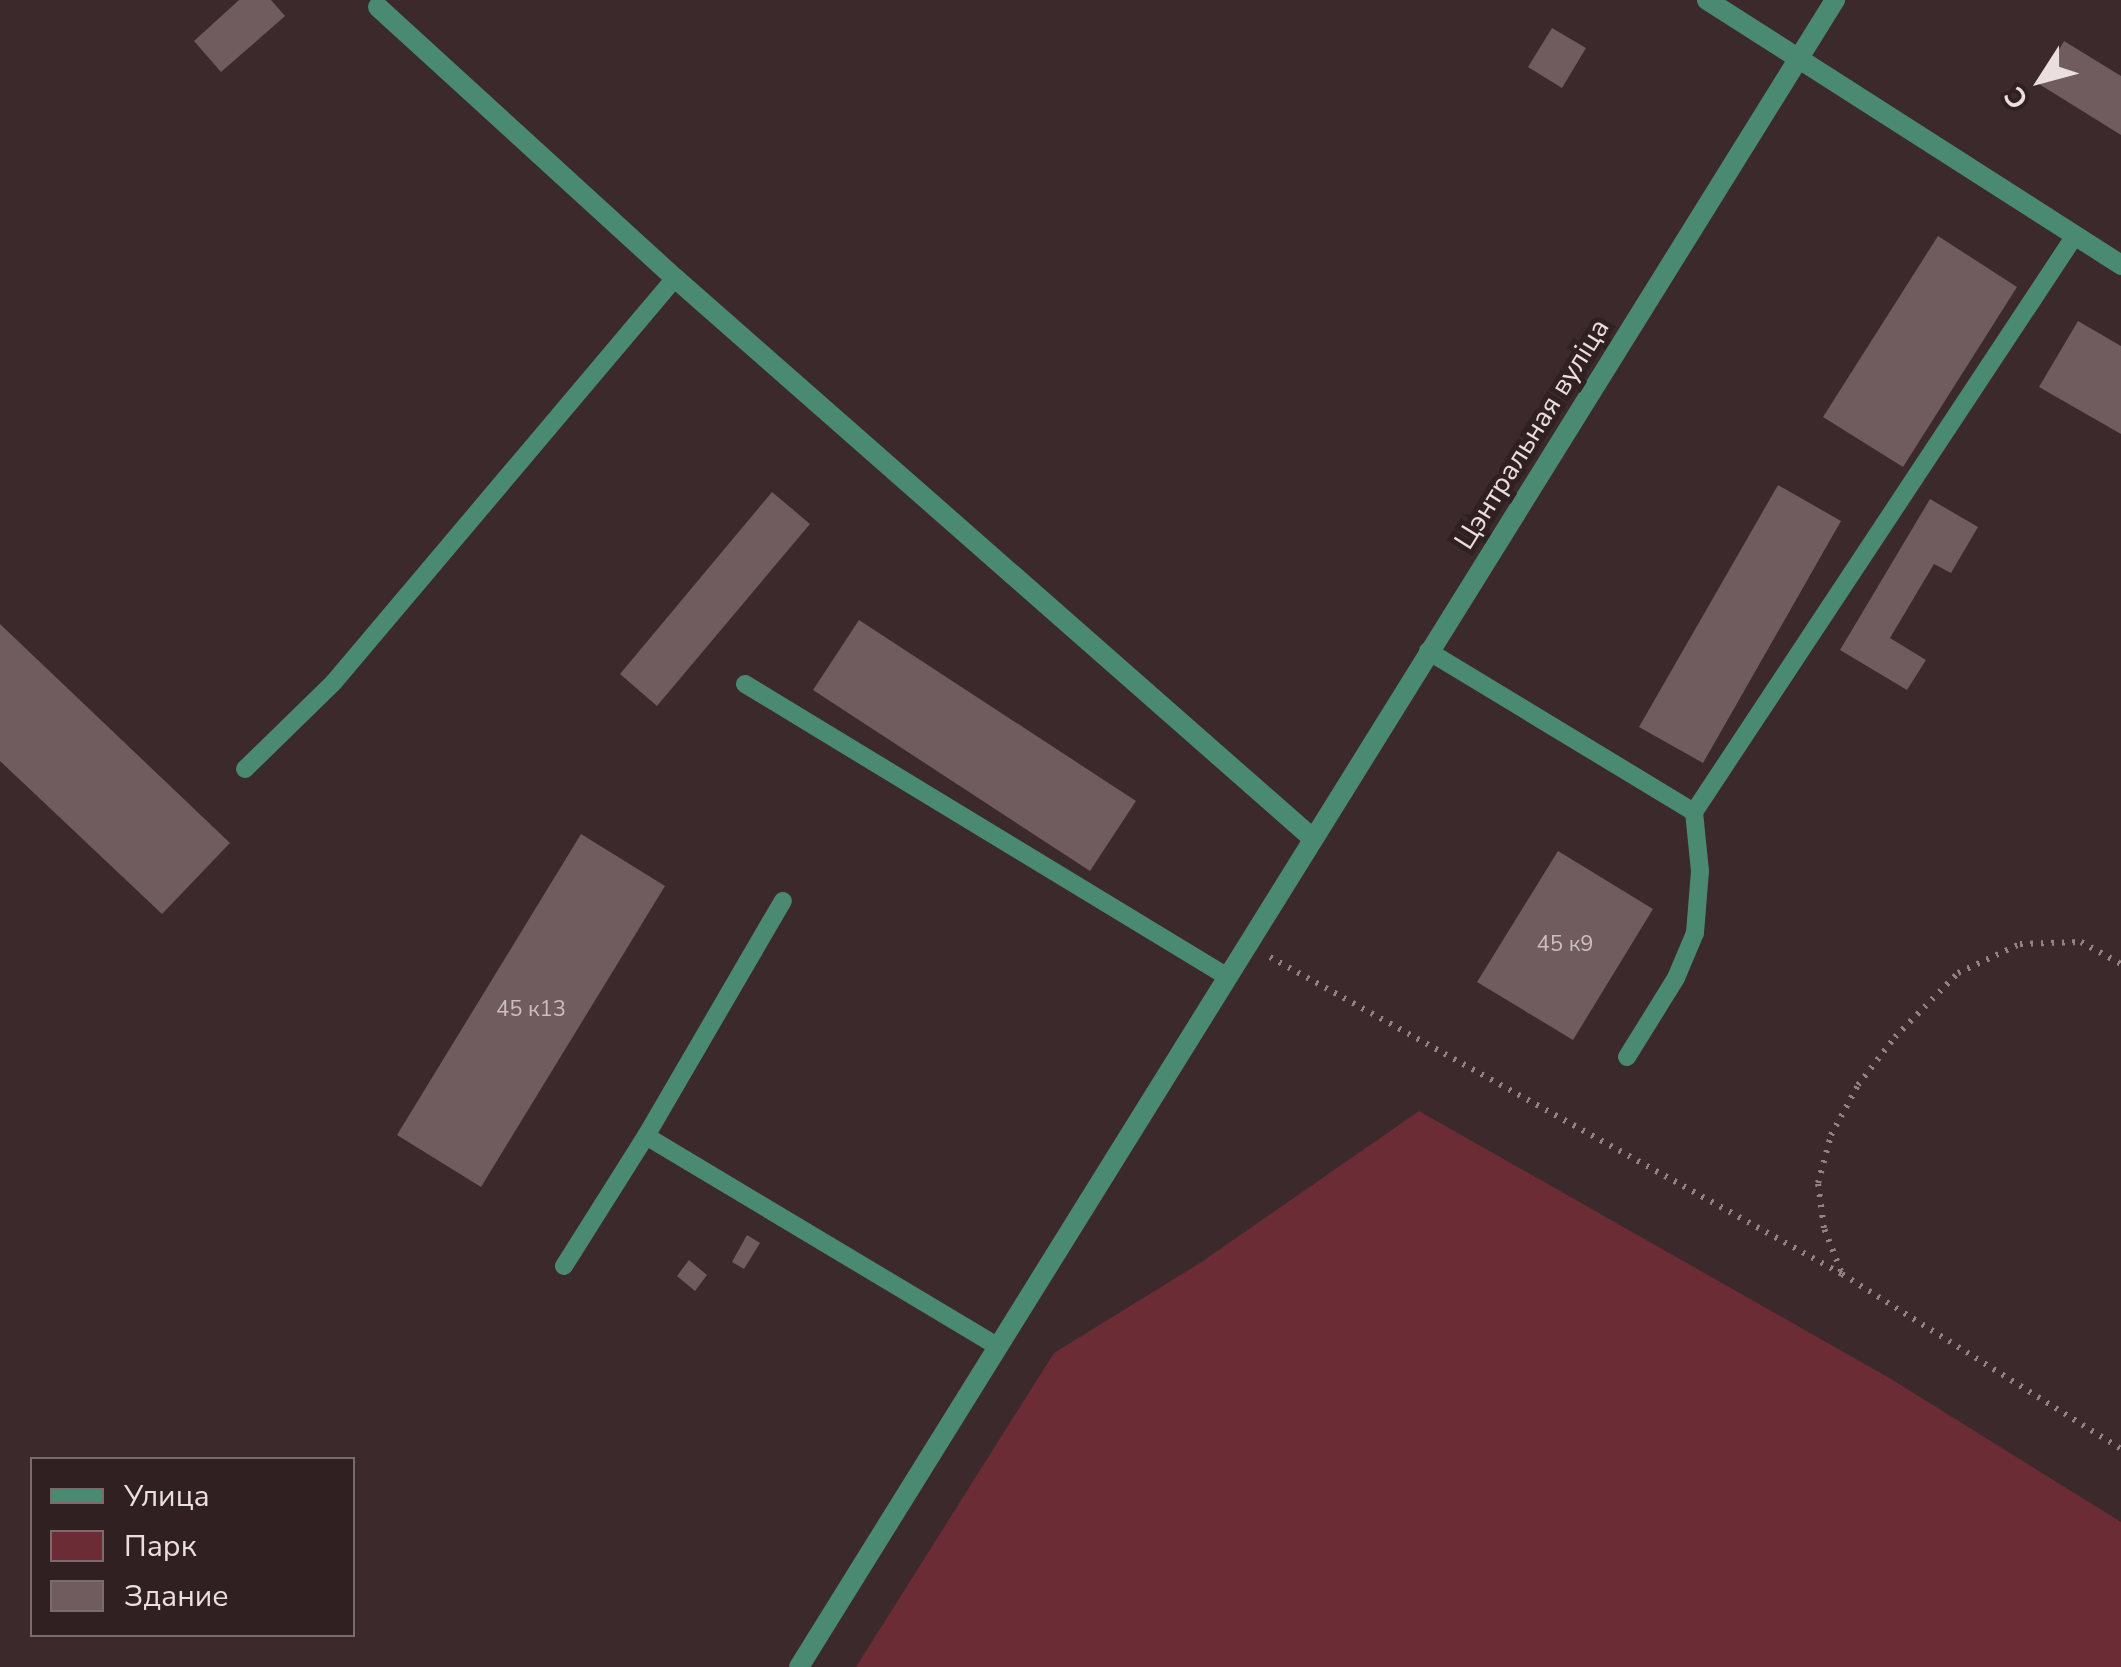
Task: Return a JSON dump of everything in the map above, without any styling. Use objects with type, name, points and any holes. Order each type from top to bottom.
[{"type":"street","points":[[1707,0],[2121,265]]},
{"type":"street","name":"Цэнтральная вуліца","points":[[799,1667],[1311,837],[1835,0]]},
{"type":"street","points":[[374,4],[675,278],[1311,837]]},
{"type":"lane","points":[[1626,1056],[1676,978],[1695,934],[1700,871],[1694,812],[2074,238]]},
{"type":"lane","points":[[245,769],[334,682],[675,278]]},
{"type":"lane","points":[[1428,651],[1694,812]]},
{"type":"lane","points":[[744,684],[1226,976]]},
{"type":"lane","points":[[564,1266],[646,1136],[783,901]]},
{"type":"lane","points":[[646,1136],[997,1346]]},
{"type":"path","points":[[1842,1274],[1824,1228],[1818,1183],[1831,1135],[1858,1085],[1895,1037],[1958,973],[2020,944],[2081,942],[2121,964]]},
{"type":"path","points":[[1247,944],[1842,1274],[2121,1449]]},
{"type":"green space","points":[[1419,1111],[1891,1379],[2121,1522],[2121,1667],[856,1667],[1054,1353],[1200,1263]]},
{"type":"building","points":[[239,0],[271,0],[285,16],[221,72],[194,41]]},
{"type":"building","points":[[1552,28],[1586,48],[1562,88],[1528,67]]},
{"type":"building","points":[[2064,41],[2121,76],[2121,135],[2039,84]]},
{"type":"building","points":[[1938,236],[2017,287],[1903,467],[1823,417]]},
{"type":"building","points":[[2078,321],[2121,346],[2121,434],[2039,387]]},
{"type":"building","points":[[1778,485],[1841,521],[1703,763],[1639,727]]},
{"type":"building","points":[[772,492],[810,524],[657,706],[620,674]]},
{"type":"building","points":[[1930,499],[1978,527],[1951,573],[1934,564],[1890,638],[1926,660],[1907,690],[1840,650]]},
{"type":"building","points":[[859,620],[1136,801],[1090,871],[813,690]]},
{"type":"building","points":[[0,624],[230,843],[162,914],[0,761]]},
{"type":"building","points":[[581,834],[665,886],[481,1187],[397,1135]]},
{"type":"building","points":[[1558,851],[1653,909],[1573,1040],[1477,982]]},
{"type":"building","points":[[747,1235],[760,1243],[744,1269],[732,1262]]},
{"type":"building","points":[[689,1260],[707,1275],[695,1291],[677,1276]]}]
